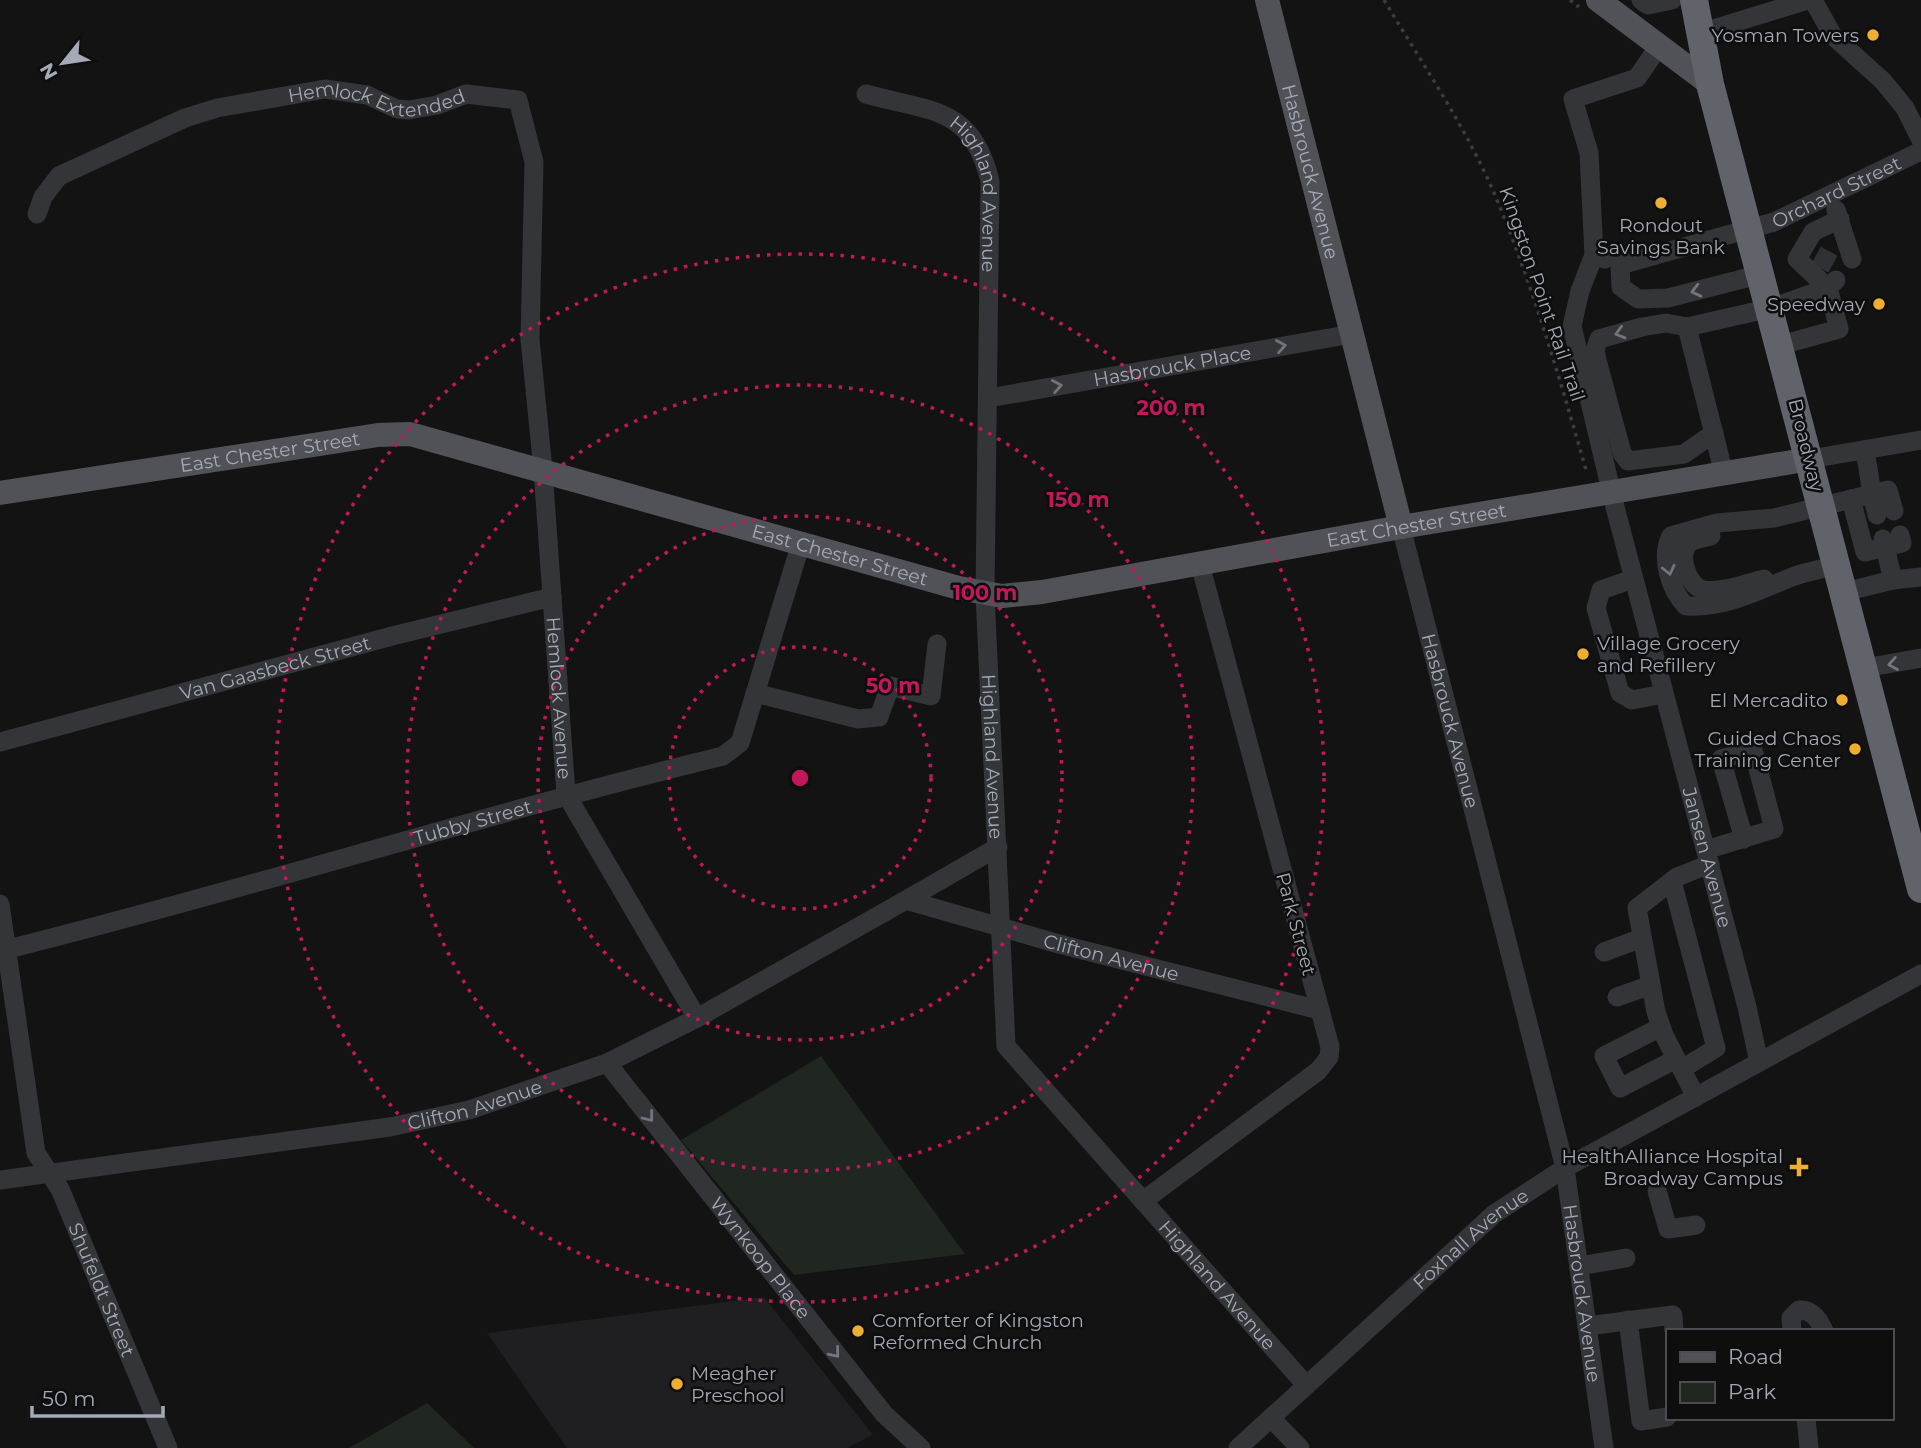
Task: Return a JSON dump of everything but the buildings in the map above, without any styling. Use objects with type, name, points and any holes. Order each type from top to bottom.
[{"type":"highway","name":"Broadway","points":[[1694,0],[1710,84],[1751,229],[1864,668],[1917,857],[1921,889]]},
{"type":"main road","name":"Hasbrouck Avenue","points":[[1266,0],[1401,527]]},
{"type":"main road","points":[[1603,5],[1710,84]]},
{"type":"main road","name":"East Chester Street","points":[[0,493],[378,435],[410,434],[437,439],[985,594],[1042,592],[1401,527],[1810,460]]},
{"type":"street","points":[[1641,0],[1648,5],[1672,0]]},
{"type":"street","points":[[1700,33],[1802,1],[1833,36],[1883,81],[1905,108],[1921,139]]},
{"type":"street","points":[[1659,46],[1637,78],[1573,99],[1589,153],[1594,255],[1620,265],[1621,287],[1638,299],[1668,298],[1762,274]]},
{"type":"street","name":"Hemlock Extended","points":[[37,214],[43,197],[59,176],[185,118],[217,107],[325,89],[367,95],[397,109],[409,110],[437,105],[466,94],[518,100],[534,162],[530,340],[533,373]]},
{"type":"street","name":"Highland Avenue","points":[[866,94],[954,119],[970,131],[984,156],[990,181],[985,594],[1006,1046],[1306,1385]]},
{"type":"street","name":"Orchard Street","points":[[1620,265],[1774,222],[1921,151]]},
{"type":"street","points":[[1830,195],[1852,259]]},
{"type":"street","points":[[1832,246],[1841,224]]},
{"type":"street","points":[[1833,284],[1797,259],[1813,232],[1841,224]]},
{"type":"street","name":"Jansen Avenue","points":[[1594,255],[1580,291],[1572,326],[1602,493],[1633,579],[1748,1007],[1759,1062]]},
{"type":"street","points":[[1781,345],[1839,329],[1833,284],[1821,268]]},
{"type":"street","points":[[1714,433],[1684,454],[1629,461],[1622,453],[1597,360],[1595,350],[1599,339],[1642,327],[1667,323],[1687,327],[1771,308],[1833,284]]},
{"type":"street","points":[[1687,327],[1724,474]]},
{"type":"street","name":"Hasbrouck Place","points":[[989,398],[1352,334]]},
{"type":"street","name":"Hemlock Avenue","points":[[533,373],[543,470],[566,794],[697,1018]]},
{"type":"street","points":[[1810,460],[1921,440]]},
{"type":"street","points":[[1866,450],[1872,494],[1886,513]]},
{"type":"street","points":[[1872,494],[1774,518],[1733,523],[1685,548],[1684,559],[1689,578],[1698,587],[1715,590],[1780,575],[1893,580],[1921,577]]},
{"type":"street","points":[[1852,499],[1865,552],[1889,541],[1893,580]]},
{"type":"street","name":"Hasbrouck Avenue","points":[[1401,527],[1565,1168],[1604,1448]]},
{"type":"street","name":"Tubby Street","points":[[3,950],[246,886],[566,794],[723,756],[740,743],[801,543]]},
{"type":"street","name":"Park Street","points":[[1143,1201],[1318,1072],[1329,1057],[1330,1047],[1200,564]]},
{"type":"street","points":[[1633,579],[1601,590],[1596,608],[1620,693],[1632,699],[1663,694]]},
{"type":"street","name":"Van Gaasbeck Street","points":[[0,742],[392,636],[552,597]]},
{"type":"street","points":[[755,693],[859,719],[879,717],[890,686],[931,696],[936,644]]},
{"type":"street","points":[[1864,668],[1921,658]]},
{"type":"street","points":[[1696,1097],[1661,1027],[1637,908],[1708,857],[1744,839]]},
{"type":"street","name":"Clifton Avenue","points":[[0,1180],[390,1127],[469,1110],[607,1063],[697,1018],[998,848]]},
{"type":"street","points":[[1661,1027],[1604,1056],[1620,1088],[1716,1048],[1672,881]]},
{"type":"street","name":"Clifton Avenue","points":[[906,900],[1002,928],[1320,1010]]},
{"type":"street","name":"Shufeldt Street","points":[[0,904],[3,950],[36,1153],[60,1189],[168,1448]]},
{"type":"street","points":[[1604,952],[1642,937]]},
{"type":"street","name":"Foxhall Avenue","points":[[1238,1448],[1494,1214],[1565,1168],[1921,974]]},
{"type":"street","points":[[1617,997],[1651,985]]},
{"type":"street","name":"Wynkoop Place","points":[[607,1063],[884,1414],[921,1448]]},
{"type":"street","points":[[1657,1191],[1668,1228],[1696,1225]]},
{"type":"street","points":[[1578,1266],[1626,1258]]},
{"type":"street","points":[[1792,1329],[1791,1318],[1799,1310],[1815,1315],[1823,1329]]},
{"type":"street","points":[[1587,1326],[1673,1315],[1675,1329]]},
{"type":"street","points":[[1628,1320],[1641,1421],[1666,1417]]},
{"type":"street","points":[[1271,1418],[1300,1448]]},
{"type":"street","points":[[1806,1420],[1810,1448]]},
{"type":"path","name":"Kingston Point Rail Trail","points":[[1384,0],[1454,115],[1497,199],[1565,397],[1602,493]]},
{"type":"path","points":[[1570,0],[1603,5]]},
{"type":"shaded area","name":"Meagher Preschool","points":[[764,1297],[873,1435],[847,1448],[567,1448],[487,1333]]},
{"type":"green space","points":[[821,1056],[965,1254],[794,1275],[681,1140]]},
{"type":"green space","points":[[427,1403],[474,1448],[349,1448]]},
{"type":"tunnel","points":[[1820,268],[1832,246]]},
{"type":"place","name":"Yosman Towers","points":[[1873,35]]},
{"type":"place","name":"Rondout Savings Bank","points":[[1661,203]]},
{"type":"place","name":"Speedway","points":[[1879,304]]},
{"type":"place","name":"Village Grocery and Refillery","points":[[1583,654]]},
{"type":"place","name":"El Mercadito","points":[[1842,700]]},
{"type":"place","name":"Guided Chaos Training Center","points":[[1855,749]]},
{"type":"place","name":"HealthAlliance Hospital Broadway Campus","points":[[1799,1167]]},
{"type":"place","name":"Comforter of Kingston Reformed Church","points":[[858,1331]]},
{"type":"place","name":"Meagher Preschool","points":[[677,1384]]}]
